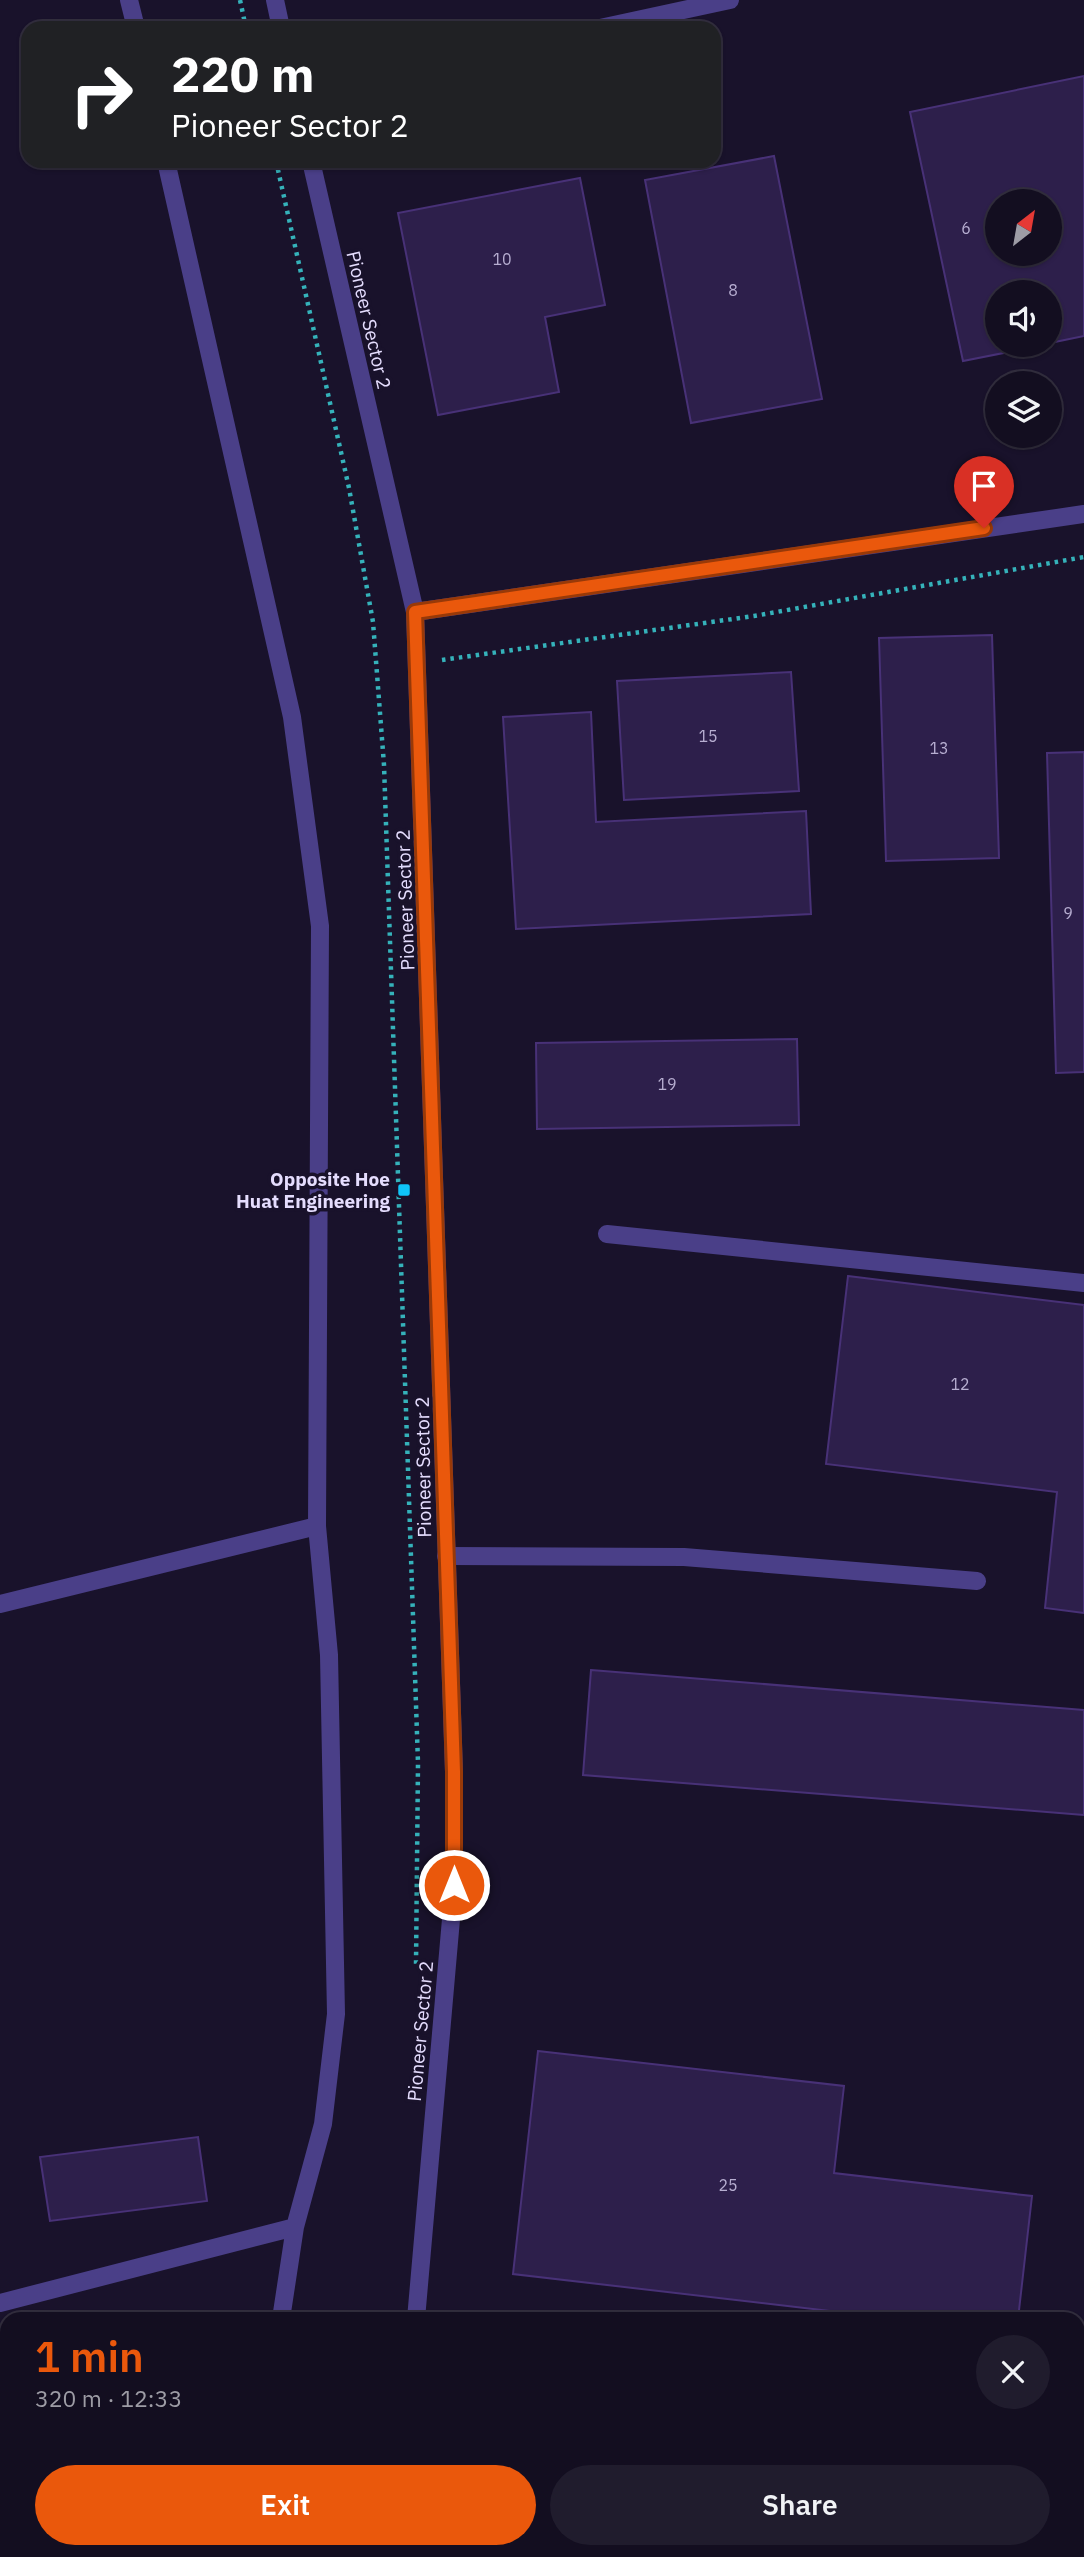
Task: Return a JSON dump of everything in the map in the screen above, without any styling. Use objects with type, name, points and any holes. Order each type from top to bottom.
[{"type":"street","points":[[129,0],[134,21]]},
{"type":"street","points":[[275,0],[280,21]]},
{"type":"street","points":[[632,21],[730,0]]},
{"type":"street","points":[[168,168],[292,718],[320,926],[317,1526],[329,1656],[336,2014],[323,2124],[295,2227],[282,2312]]},
{"type":"street","name":"Pioneer Sector 2","points":[[313,168],[415,612],[454,1772],[454,1885],[417,2312]]},
{"type":"street","points":[[415,612],[1084,514]]},
{"type":"street","points":[[607,1234],[1084,1283]]},
{"type":"street","points":[[0,1604],[317,1526]]},
{"type":"street","points":[[446,1556],[684,1557],[977,1581]]},
{"type":"street","points":[[1,2297],[295,2227]]},
{"type":"path","points":[[240,0],[244,21]]},
{"type":"path","points":[[278,168],[349,488],[373,621],[384,765],[417,1736],[416,1969]]},
{"type":"path","points":[[417,664],[754,616],[1084,557]]},
{"type":"building","points":[[1084,76],[1084,336],[1062,341],[1062,280],[985,280],[985,357],[963,361],[910,112]]},
{"type":"building","points":[[774,156],[822,399],[691,423],[645,180],[721,168]]},
{"type":"building","points":[[580,178],[605,305],[545,317],[559,392],[438,415],[398,213]]},
{"type":"building","points":[[992,635],[999,858],[886,861],[879,638]]},
{"type":"building","points":[[791,672],[799,791],[624,800],[617,681]]},
{"type":"building","points":[[591,712],[596,822],[806,811],[811,914],[516,929],[503,717]]},
{"type":"building","points":[[1084,752],[1084,1072],[1056,1073],[1047,753]]},
{"type":"building","points":[[797,1039],[799,1125],[537,1129],[536,1043]]},
{"type":"building","points":[[848,1276],[1084,1305],[1084,1613],[1045,1608],[1057,1492],[826,1464]]},
{"type":"building","points":[[591,1670],[1084,1710],[1084,1815],[583,1775]]},
{"type":"building","points":[[538,2051],[844,2086],[834,2173],[1032,2196],[1019,2312],[838,2312],[513,2274]]},
{"type":"building","points":[[198,2137],[207,2201],[50,2221],[40,2157]]},
{"type":"place","name":"Opposite Hoe Huat Engineering","points":[[404,1190]]},
{"type":"route","points":[[454,1885],[454,1772],[415,612],[984,528]]}]
